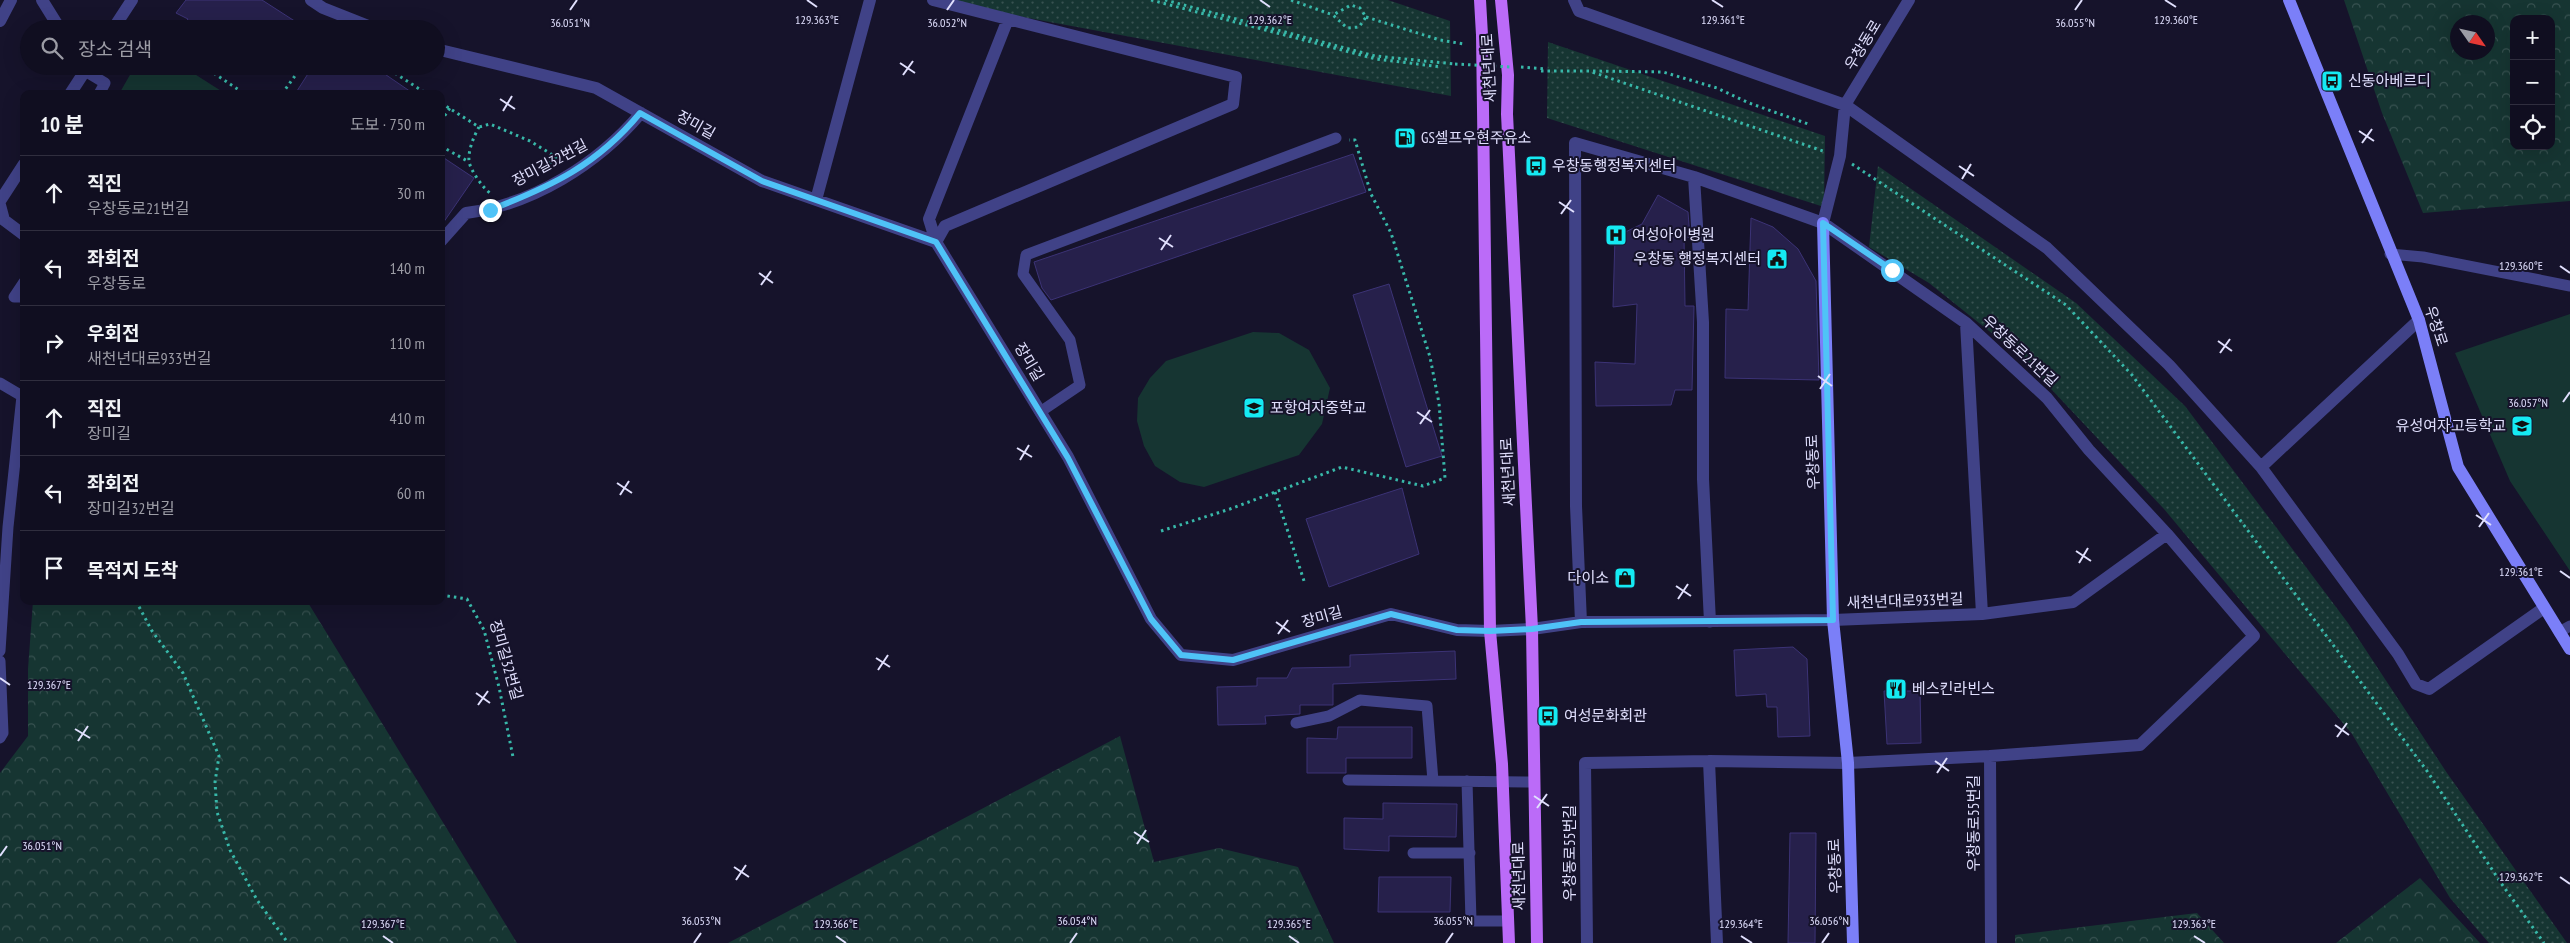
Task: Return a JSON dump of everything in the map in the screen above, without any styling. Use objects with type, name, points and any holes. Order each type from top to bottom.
[{"type":"main road","name":"새천년대로","points":[[1480,0],[1490,631],[1503,782],[1509,943]]},
{"type":"main road","name":"새천년대로","points":[[1501,0],[1508,75],[1508,114],[1532,629],[1537,943]]},
{"type":"main road","name":"우창로","points":[[2289,0],[2390,254],[2419,320],[2458,467],[2544,608],[2564,629],[2570,649]]},
{"type":"main road","name":"우창동로","points":[[1823,223],[1833,620],[1848,763],[1853,943]]},
{"type":"street","points":[[0,21],[11,0]]},
{"type":"street","points":[[42,0],[54,20]]},
{"type":"street","points":[[119,20],[132,0]]},
{"type":"street","points":[[311,0],[323,8],[353,20]]},
{"type":"street","points":[[816,200],[870,0]]},
{"type":"street","points":[[933,0],[1236,77],[1233,104],[945,226],[936,242]]},
{"type":"street","points":[[1574,0],[1579,11],[1845,105],[2047,248],[2169,365],[2261,467],[2392,646],[2416,684],[2429,689],[2544,608]]},
{"type":"street","name":"우창동로","points":[[1823,223],[1840,156],[1845,105],[1909,0]]},
{"type":"street","points":[[936,242],[929,219],[1008,19]]},
{"type":"street","name":"장미길","points":[[445,51],[596,88],[762,181],[936,242],[1068,458],[1151,619],[1181,655],[1233,660],[1391,614],[1457,630],[1532,629]]},
{"type":"street","points":[[72,90],[81,75]]},
{"type":"street","name":"장미길32번길","points":[[445,237],[466,213],[490,210],[525,196],[562,178],[602,154],[622,135],[640,113]]},
{"type":"street","name":"우창동로21번길","points":[[1581,622],[1576,506],[1575,143],[1694,177],[1823,223],[1966,323],[2047,398],[2089,450],[2167,534],[2254,636],[2140,745],[1990,756]]},
{"type":"street","points":[[0,201],[20,170]]},
{"type":"street","points":[[1694,177],[1703,322],[1703,479],[1710,622]]},
{"type":"street","points":[[0,205],[4,220],[20,232]]},
{"type":"street","points":[[2261,467],[2419,320]]},
{"type":"street","points":[[1966,323],[1982,614]]},
{"type":"street","name":"새천년대로933번길","points":[[1532,629],[1581,622],[1833,620],[1982,614],[2073,602],[2167,534]]},
{"type":"street","name":"우창동로55번길","points":[[1586,943],[1585,763],[1709,761],[1848,763],[1990,756],[1991,943]]},
{"type":"street","points":[[1709,761],[1717,943]]},
{"type":"lane","points":[[94,75],[105,83],[101,90]]},
{"type":"lane","points":[[1040,412],[1080,385],[1070,340],[1023,274],[1026,255],[1336,138]]},
{"type":"lane","points":[[2390,254],[2423,257],[2570,286]]},
{"type":"lane","points":[[20,288],[14,297],[20,297]]},
{"type":"lane","points":[[0,383],[20,395]]},
{"type":"lane","points":[[0,651],[8,527],[20,415]]},
{"type":"lane","points":[[0,661],[3,733],[0,738]]},
{"type":"lane","points":[[1296,723],[1329,716],[1360,700],[1427,706],[1433,780]]},
{"type":"lane","points":[[1348,780],[1533,782]]},
{"type":"lane","points":[[1467,781],[1472,921],[1508,921]]},
{"type":"lane","points":[[1413,853],[1470,853]]},
{"type":"path","points":[[1151,0],[1376,59],[1442,67]]},
{"type":"path","points":[[1165,0],[1375,56],[1432,63],[1511,67]]},
{"type":"path","points":[[1291,0],[1333,15],[1347,28],[1359,27],[1366,17]]},
{"type":"path","points":[[1333,15],[1352,5],[1360,8],[1366,17],[1440,40],[1464,44]]},
{"type":"path","points":[[1528,68],[1612,72],[1663,72],[1716,88],[1749,103],[1810,125]]},
{"type":"path","points":[[1541,71],[1589,72],[1840,156],[2066,305],[2132,375],[2427,771],[2501,883],[2544,943]]},
{"type":"path","points":[[216,75],[239,90]]},
{"type":"path","points":[[285,90],[296,75]]},
{"type":"path","points":[[398,75],[421,90]]},
{"type":"path","points":[[445,105],[479,127]]},
{"type":"path","points":[[445,115],[450,108]]},
{"type":"path","points":[[469,162],[474,136],[479,127],[490,124],[530,141],[556,157],[535,178]]},
{"type":"path","points":[[1161,531],[1342,468],[1423,486],[1445,478],[1439,403],[1430,357],[1391,233],[1371,194],[1355,140],[1336,138]]},
{"type":"path","points":[[445,148],[469,162],[485,190],[498,198]]},
{"type":"path","points":[[1275,492],[1305,584]]},
{"type":"path","name":"장미길32번길","points":[[445,596],[466,599],[484,630],[499,688],[513,758]]},
{"type":"path","points":[[138,605],[152,631],[183,673],[219,756],[215,782],[217,812],[230,850],[257,900],[288,943]]},
{"type":"green space","points":[[930,0],[1388,0],[1450,21],[1451,96]]},
{"type":"green space","points":[[2344,0],[2570,0],[2570,201],[2423,213],[2382,113]]},
{"type":"green space","points":[[1548,42],[1825,136],[1824,207],[1547,118]]},
{"type":"green space","points":[[130,75],[196,75],[220,90],[121,90]]},
{"type":"green space","points":[[1878,166],[2076,303],[2185,406],[2348,623],[2447,773],[2567,943],[2489,943],[2450,898],[2352,734],[2164,509],[2019,355],[1929,283],[1869,247]]},
{"type":"green space","points":[[2570,314],[2570,571],[2510,481],[2455,353]]},
{"type":"green space","points":[[1253,332],[1279,333],[1309,350],[1330,388],[1322,424],[1299,455],[1204,487],[1180,482],[1155,466],[1144,446],[1137,421],[1138,398],[1150,378],[1166,361]]},
{"type":"green space","points":[[33,605],[309,605],[517,943],[0,943],[0,773],[28,736],[28,669]]},
{"type":"green space","points":[[1120,736],[1154,862],[1219,848],[1298,867],[1334,943],[728,943]]},
{"type":"green space","points":[[2420,878],[2480,943],[2336,943]]},
{"type":"green space","points":[[2197,913],[2224,943],[2015,943],[2015,935]]},
{"type":"building","points":[[186,0],[262,0],[293,20],[187,20],[176,13]]},
{"type":"building","points":[[307,75],[386,75],[408,90],[298,90]]},
{"type":"building","points":[[1353,154],[1366,192],[1051,300],[1042,288],[1034,262]]},
{"type":"building","points":[[445,159],[474,178],[445,220]]},
{"type":"building","name":"여성아이병원","points":[[1658,195],[1688,212],[1690,238],[1684,236],[1685,306],[1694,306],[1692,390],[1675,390],[1671,405],[1596,406],[1595,362],[1635,364],[1637,304],[1613,307],[1615,237],[1642,224]]},
{"type":"building","points":[[1751,218],[1773,227],[1798,249],[1816,281],[1819,380],[1725,378],[1726,309],[1748,310]]},
{"type":"building","points":[[1389,284],[1442,456],[1406,467],[1353,295]]},
{"type":"building","points":[[1402,488],[1419,554],[1329,587],[1306,519]]},
{"type":"building","points":[[1793,647],[1807,659],[1810,736],[1778,737],[1777,707],[1767,707],[1766,694],[1736,696],[1734,650]]},
{"type":"building","points":[[1455,651],[1456,679],[1333,684],[1333,705],[1300,705],[1300,714],[1265,716],[1266,724],[1218,725],[1217,687],[1257,686],[1257,678],[1287,678],[1292,668],[1350,667],[1350,655]]},
{"type":"building","points":[[1884,691],[1920,691],[1921,743],[1887,744]]},
{"type":"building","points":[[1338,727],[1412,727],[1412,758],[1346,758],[1346,773],[1307,773],[1307,738],[1337,739]]},
{"type":"building","points":[[1383,803],[1457,804],[1456,837],[1389,836],[1389,851],[1344,849],[1344,818],[1383,819]]},
{"type":"building","points":[[1790,833],[1816,833],[1815,943],[1788,943]]},
{"type":"building","points":[[1379,877],[1451,877],[1450,912],[1378,912]]},
{"type":"place","name":"신동아베르디","points":[[2332,81]]},
{"type":"place","name":"GS셀프우현주유소","points":[[1405,138]]},
{"type":"place","name":"우창동행정복지센터","points":[[1536,166]]},
{"type":"place","name":"여성아이병원","points":[[1616,235]]},
{"type":"place","name":"우창동 행정복지센터","points":[[1777,259]]},
{"type":"place","name":"포항여자중학교","points":[[1254,408]]},
{"type":"place","name":"유성여자고등학교","points":[[2522,426]]},
{"type":"place","name":"다이소","points":[[1625,578]]},
{"type":"place","name":"베스킨라빈스","points":[[1896,689]]},
{"type":"place","name":"여성문화회관","points":[[1548,716]]},
{"type":"route","points":[[490,210],[562,178],[602,154],[622,135],[640,113],[762,181],[936,242],[1068,458],[1151,619],[1181,655],[1233,660],[1391,614],[1457,630],[1490,631],[1532,629],[1581,622],[1833,620],[1823,223],[1892,270]]}]
